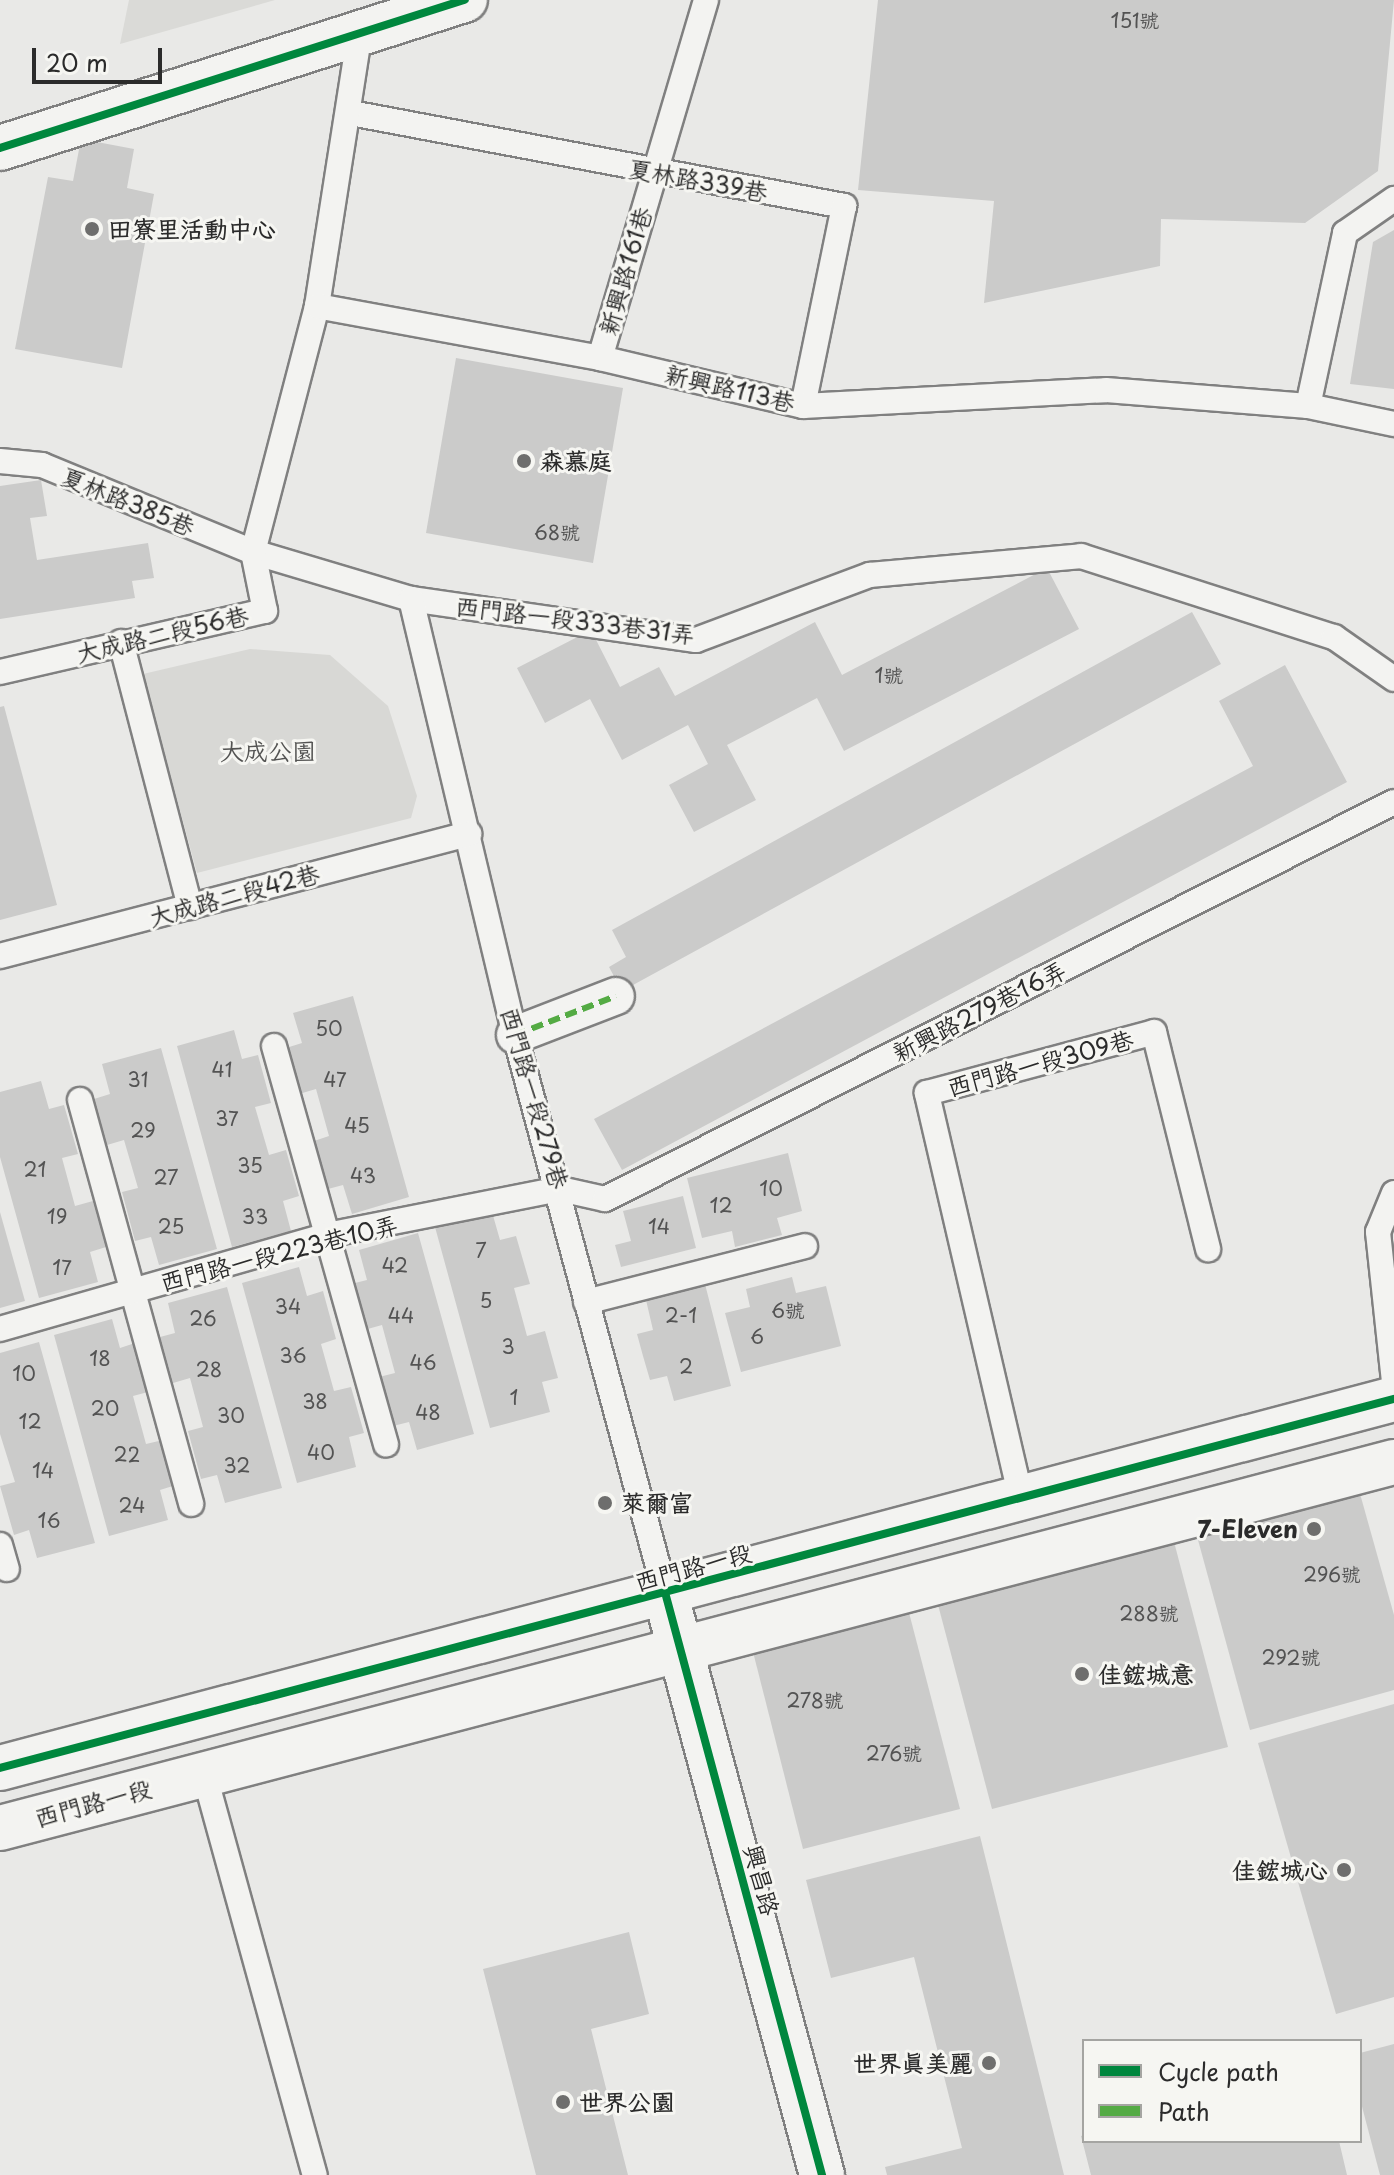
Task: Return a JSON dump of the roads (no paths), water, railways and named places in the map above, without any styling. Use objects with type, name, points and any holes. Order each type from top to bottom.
[{"type":"street","points":[[0,148],[465,0]]},
{"type":"street","points":[[515,1035],[616,996]]},
{"type":"street","name":"西門路一段","points":[[0,1768],[666,1596],[1394,1399]]},
{"type":"street","name":"西門路一段","points":[[0,1828],[1394,1462]]},
{"type":"street","name":"興昌路","points":[[666,1596],[822,2175]]},
{"type":"lane","name":"新興路161巷","points":[[600,358],[706,0]]},
{"type":"lane","points":[[253,552],[317,306],[351,113],[360,31]]},
{"type":"lane","name":"夏林路339巷","points":[[351,113],[844,206],[803,406]]},
{"type":"lane","points":[[1308,406],[1345,233],[1394,199]]},
{"type":"lane","name":"新興路113巷","points":[[317,306],[600,358],[803,406],[1106,390],[1308,406],[1394,424]]},
{"type":"lane","name":"夏林路385巷","points":[[0,461],[42,465],[253,552]]},
{"type":"lane","name":"西門路一段333巷31弄","points":[[253,552],[411,599],[696,640],[870,575],[1081,556],[1334,637],[1394,679]]},
{"type":"lane","name":"大成路二段56巷","points":[[0,672],[265,611],[253,552]]},
{"type":"lane","name":"西門路一段279巷","points":[[411,599],[515,1035],[560,1189],[586,1302],[666,1596]]},
{"type":"lane","points":[[121,642],[190,907]]},
{"type":"lane","name":"新興路279巷16弄","points":[[560,1189],[605,1199],[1394,802]]},
{"type":"lane","name":"大成路二段42巷","points":[[0,956],[469,834]]},
{"type":"lane","name":"西門路一段309巷","points":[[1021,1498],[927,1093],[1154,1032],[1208,1249]]},
{"type":"lane","points":[[274,1046],[386,1445]]},
{"type":"lane","points":[[80,1100],[191,1504]]},
{"type":"lane","name":"西門路一段223巷10弄","points":[[0,1329],[327,1235],[560,1189]]},
{"type":"lane","points":[[1394,1193],[1378,1232],[1394,1382]]},
{"type":"lane","points":[[586,1302],[805,1246]]},
{"type":"lane","points":[[0,1545],[7,1569]]},
{"type":"lane","points":[[204,1773],[315,2175]]},
{"type":"place","name":"田寮里活動中心","points":[[92,229]]},
{"type":"place","name":"森慕庭","points":[[524,461]]},
{"type":"place","name":"萊爾富","points":[[605,1503]]},
{"type":"place","name":"7-Eleven","points":[[1314,1529]]},
{"type":"place","name":"佳鋐城意","points":[[1082,1674]]},
{"type":"place","name":"佳鋐城心","points":[[1344,1870]]},
{"type":"place","name":"世界真美麗","points":[[989,2063]]},
{"type":"place","name":"世界公園","points":[[563,2102]]},
{"type":"park label","name":"大成公園","points":[[268,751]]}]
